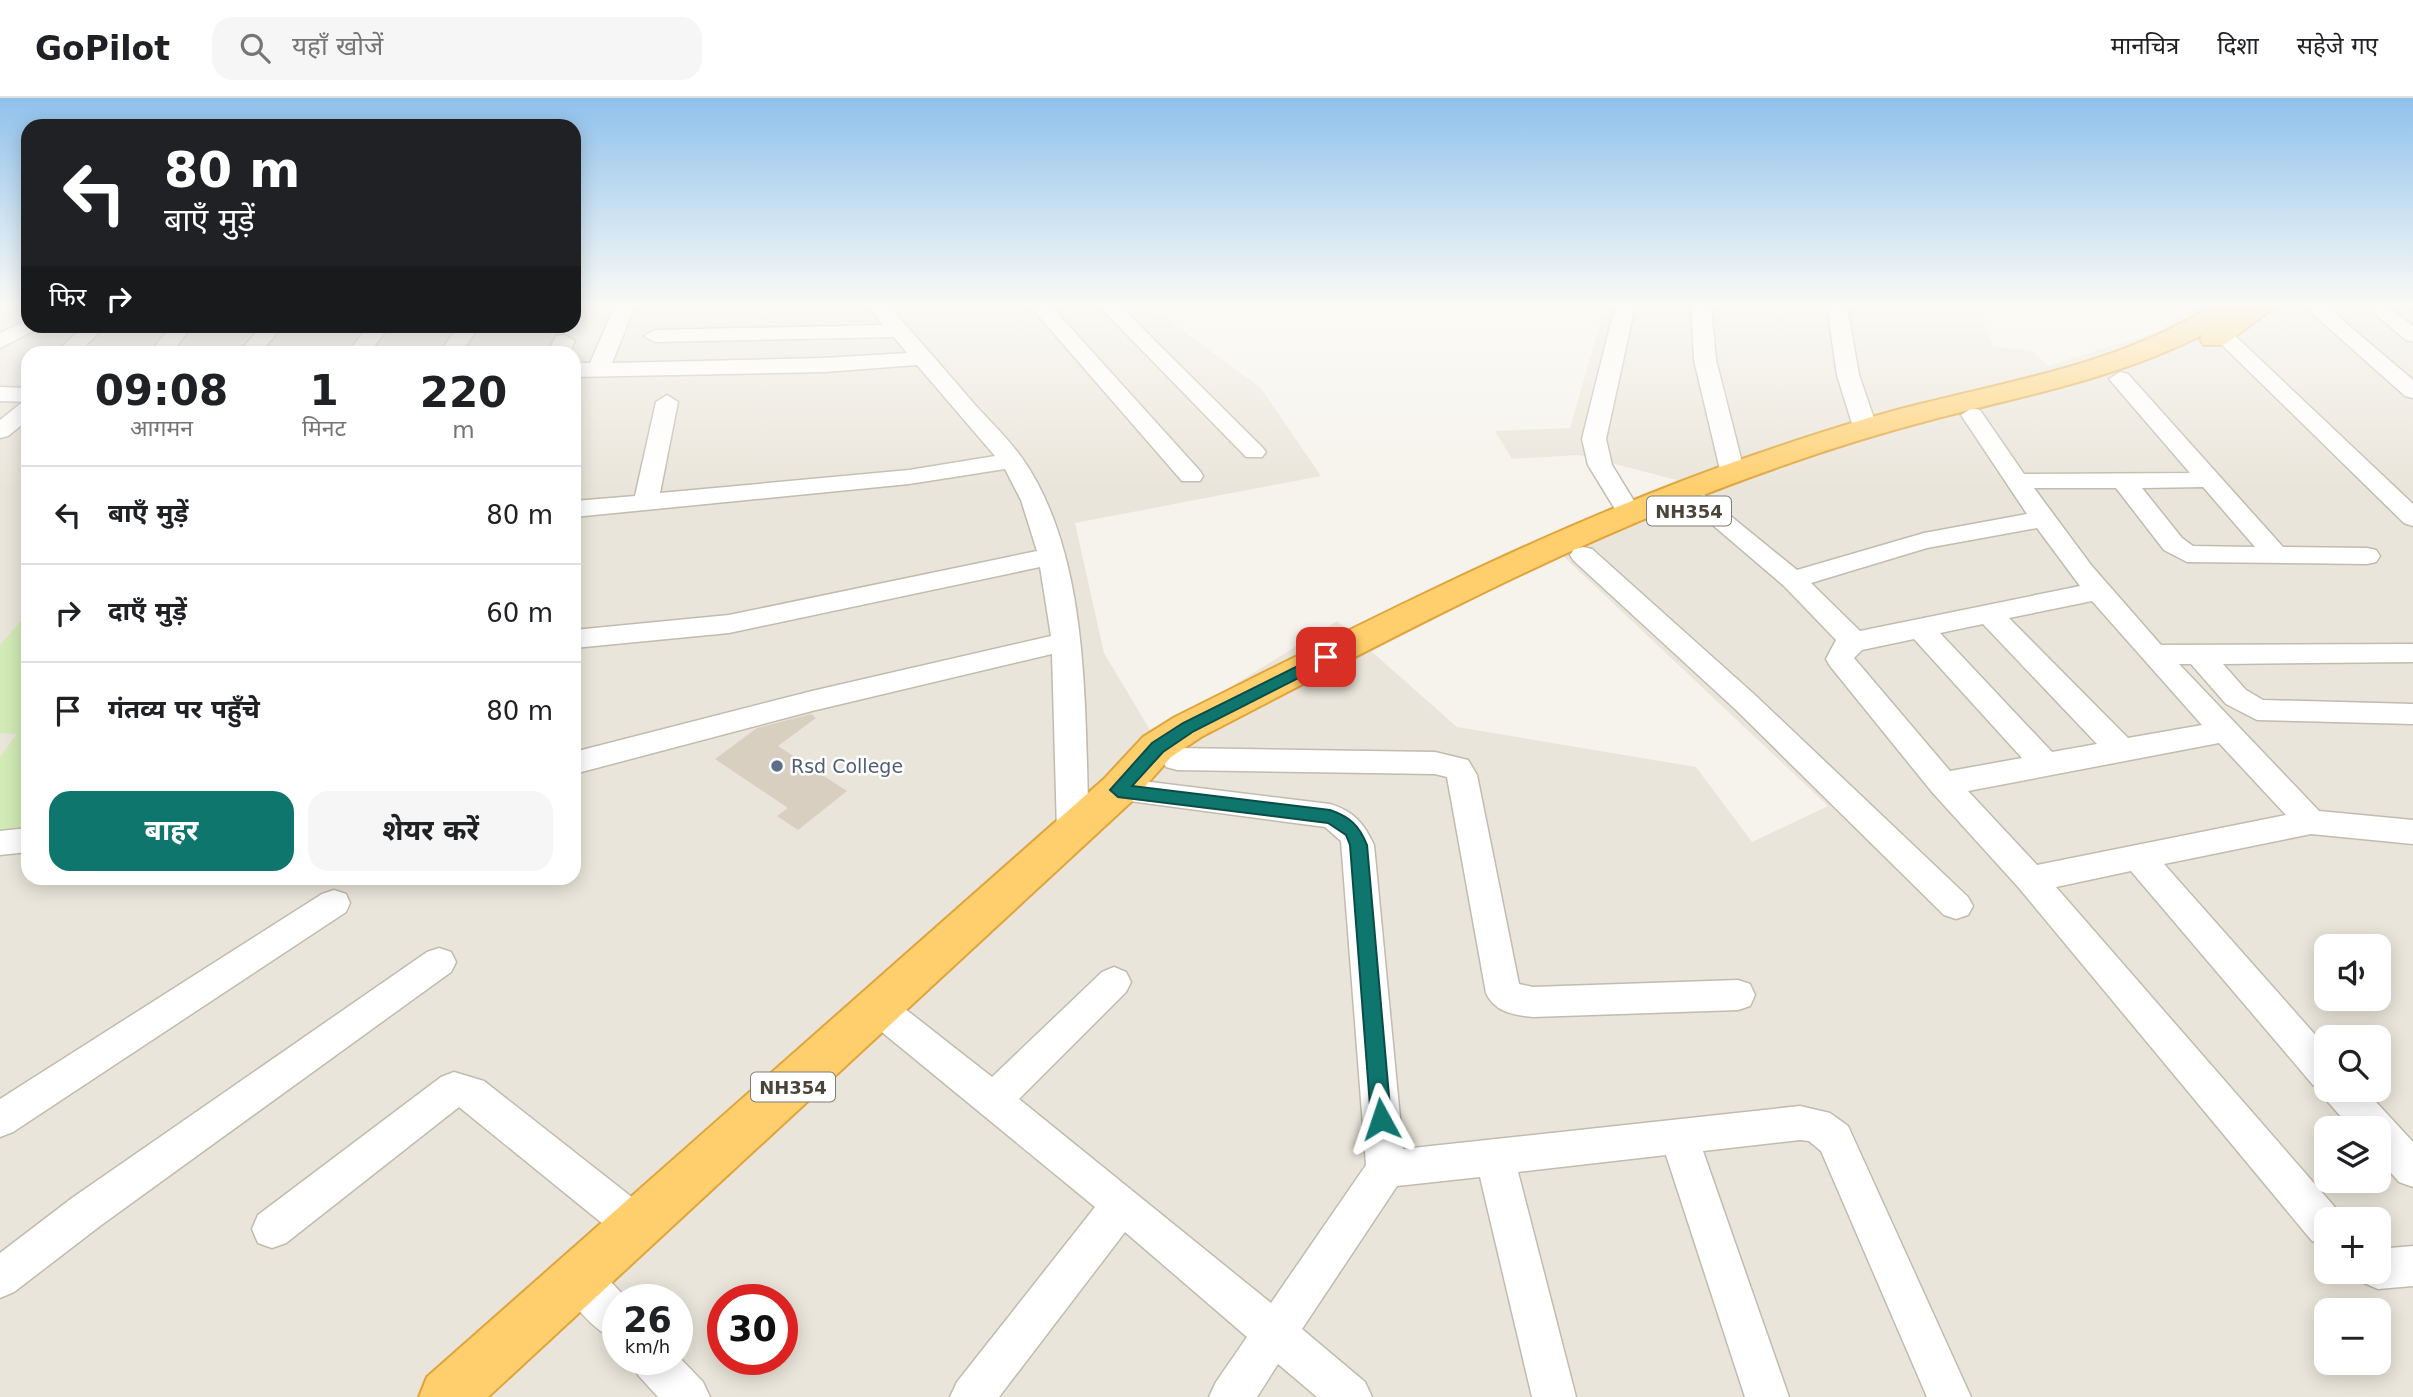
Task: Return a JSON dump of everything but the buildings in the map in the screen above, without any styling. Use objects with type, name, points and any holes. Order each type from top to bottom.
[{"type":"highway","name":"NH354","points":[[447,1397],[1073,831],[1143,774],[1583,555],[1695,498],[1733,474],[1866,430],[1950,406],[2022,391],[2106,367]]},
{"type":"highway","name":"NH354","points":[[1143,774],[1157,747],[1188,727],[1522,560],[1630,514],[1823,461],[1972,415],[2039,403],[2156,367]]},
{"type":"street","points":[[581,370],[739,367]]},
{"type":"street","points":[[931,367],[1012,461],[1030,487],[1052,556],[1064,642],[1073,831]]},
{"type":"street","points":[[1094,367],[1191,476]]},
{"type":"street","points":[[1169,367],[1254,452]]},
{"type":"street","points":[[1611,367],[1594,439],[1600,465],[1630,514]]},
{"type":"street","points":[[1706,367],[1733,474]]},
{"type":"street","points":[[1846,367],[1866,430]]},
{"type":"street","points":[[2270,367],[2413,517]]},
{"type":"street","points":[[2385,367],[2413,391]]},
{"type":"street","points":[[2120,379],[2276,555]]},
{"type":"street","points":[[0,431],[21,396]]},
{"type":"street","points":[[646,502],[667,401]]},
{"type":"street","points":[[1972,415],[2043,519],[2098,591],[2154,655],[2311,822]]},
{"type":"street","points":[[581,508],[895,479],[1012,461]]},
{"type":"street","points":[[2123,480],[2179,550],[2195,555],[2367,556]]},
{"type":"street","points":[[2017,481],[2208,480]]},
{"type":"street","points":[[1695,498],[1793,580],[1854,642]]},
{"type":"street","points":[[1793,580],[1924,541],[2043,519]]},
{"type":"street","points":[[1583,555],[1745,702],[1956,906]]},
{"type":"street","points":[[581,638],[729,624],[1052,556]]},
{"type":"street","points":[[2098,591],[1854,642],[1843,649],[1840,659],[1943,784],[2030,879],[2314,1213]]},
{"type":"street","points":[[1990,615],[2122,751]]},
{"type":"street","points":[[1921,629],[2047,766]]},
{"type":"street","points":[[581,761],[812,701],[1064,642]]},
{"type":"street","points":[[2154,655],[2413,653]]},
{"type":"street","points":[[2199,655],[2236,697],[2258,710],[2413,715]]},
{"type":"street","points":[[1943,784],[2226,732]]},
{"type":"street","points":[[1143,774],[1436,763],[1457,768],[1462,775],[1503,993],[1515,999],[1533,1002],[1738,995]]},
{"type":"street","points":[[1143,774],[1330,816],[1342,821],[1353,832],[1358,845],[1386,1169],[1231,1397]]},
{"type":"street","points":[[2030,879],[2311,822],[2412,833]]},
{"type":"street","points":[[0,844],[21,841]]},
{"type":"street","points":[[2137,856],[2314,1059]]},
{"type":"street","points":[[0,1119],[334,903]]},
{"type":"street","points":[[0,1278],[86,1212],[439,962]]},
{"type":"street","points":[[993,1100],[1114,982]]},
{"type":"street","points":[[878,1008],[1122,1204],[1350,1397]]},
{"type":"street","points":[[272,1229],[454,1089],[471,1093],[638,1227]]},
{"type":"street","points":[[2352,1102],[2364,1116]]},
{"type":"street","points":[[1386,1169],[1800,1123],[1827,1131],[1835,1139],[1949,1397]]},
{"type":"street","points":[[1679,1136],[1767,1397]]},
{"type":"street","points":[[2391,1145],[2413,1169]]},
{"type":"street","points":[[1495,1159],[1554,1397]]},
{"type":"street","points":[[972,1397],[1122,1204]]},
{"type":"street","points":[[2391,1268],[2413,1266]]},
{"type":"street","points":[[579,1277],[602,1302]]},
{"type":"street","points":[[667,1375],[688,1397]]},
{"type":"shaded area","points":[[0,367],[21,367],[21,885],[581,885],[581,367],[1232,367],[1261,388],[1321,476],[1075,523],[1104,653],[1153,735],[1337,621],[1457,727],[1696,767],[1752,842],[1828,806],[1543,537],[1677,480],[1579,455],[1512,459],[1495,431],[1570,428],[1588,367],[2413,367],[2413,1397],[0,1397]]},
{"type":"green space","points":[[21,621],[21,832],[0,834],[0,757],[17,734],[0,733],[0,645]]},
{"type":"place","name":"Rsd College","points":[[777,766]]},
{"type":"route","points":[[1326,657],[1188,727],[1157,747],[1118,790],[1330,816],[1342,821],[1353,832],[1358,845],[1381,1119]]}]
